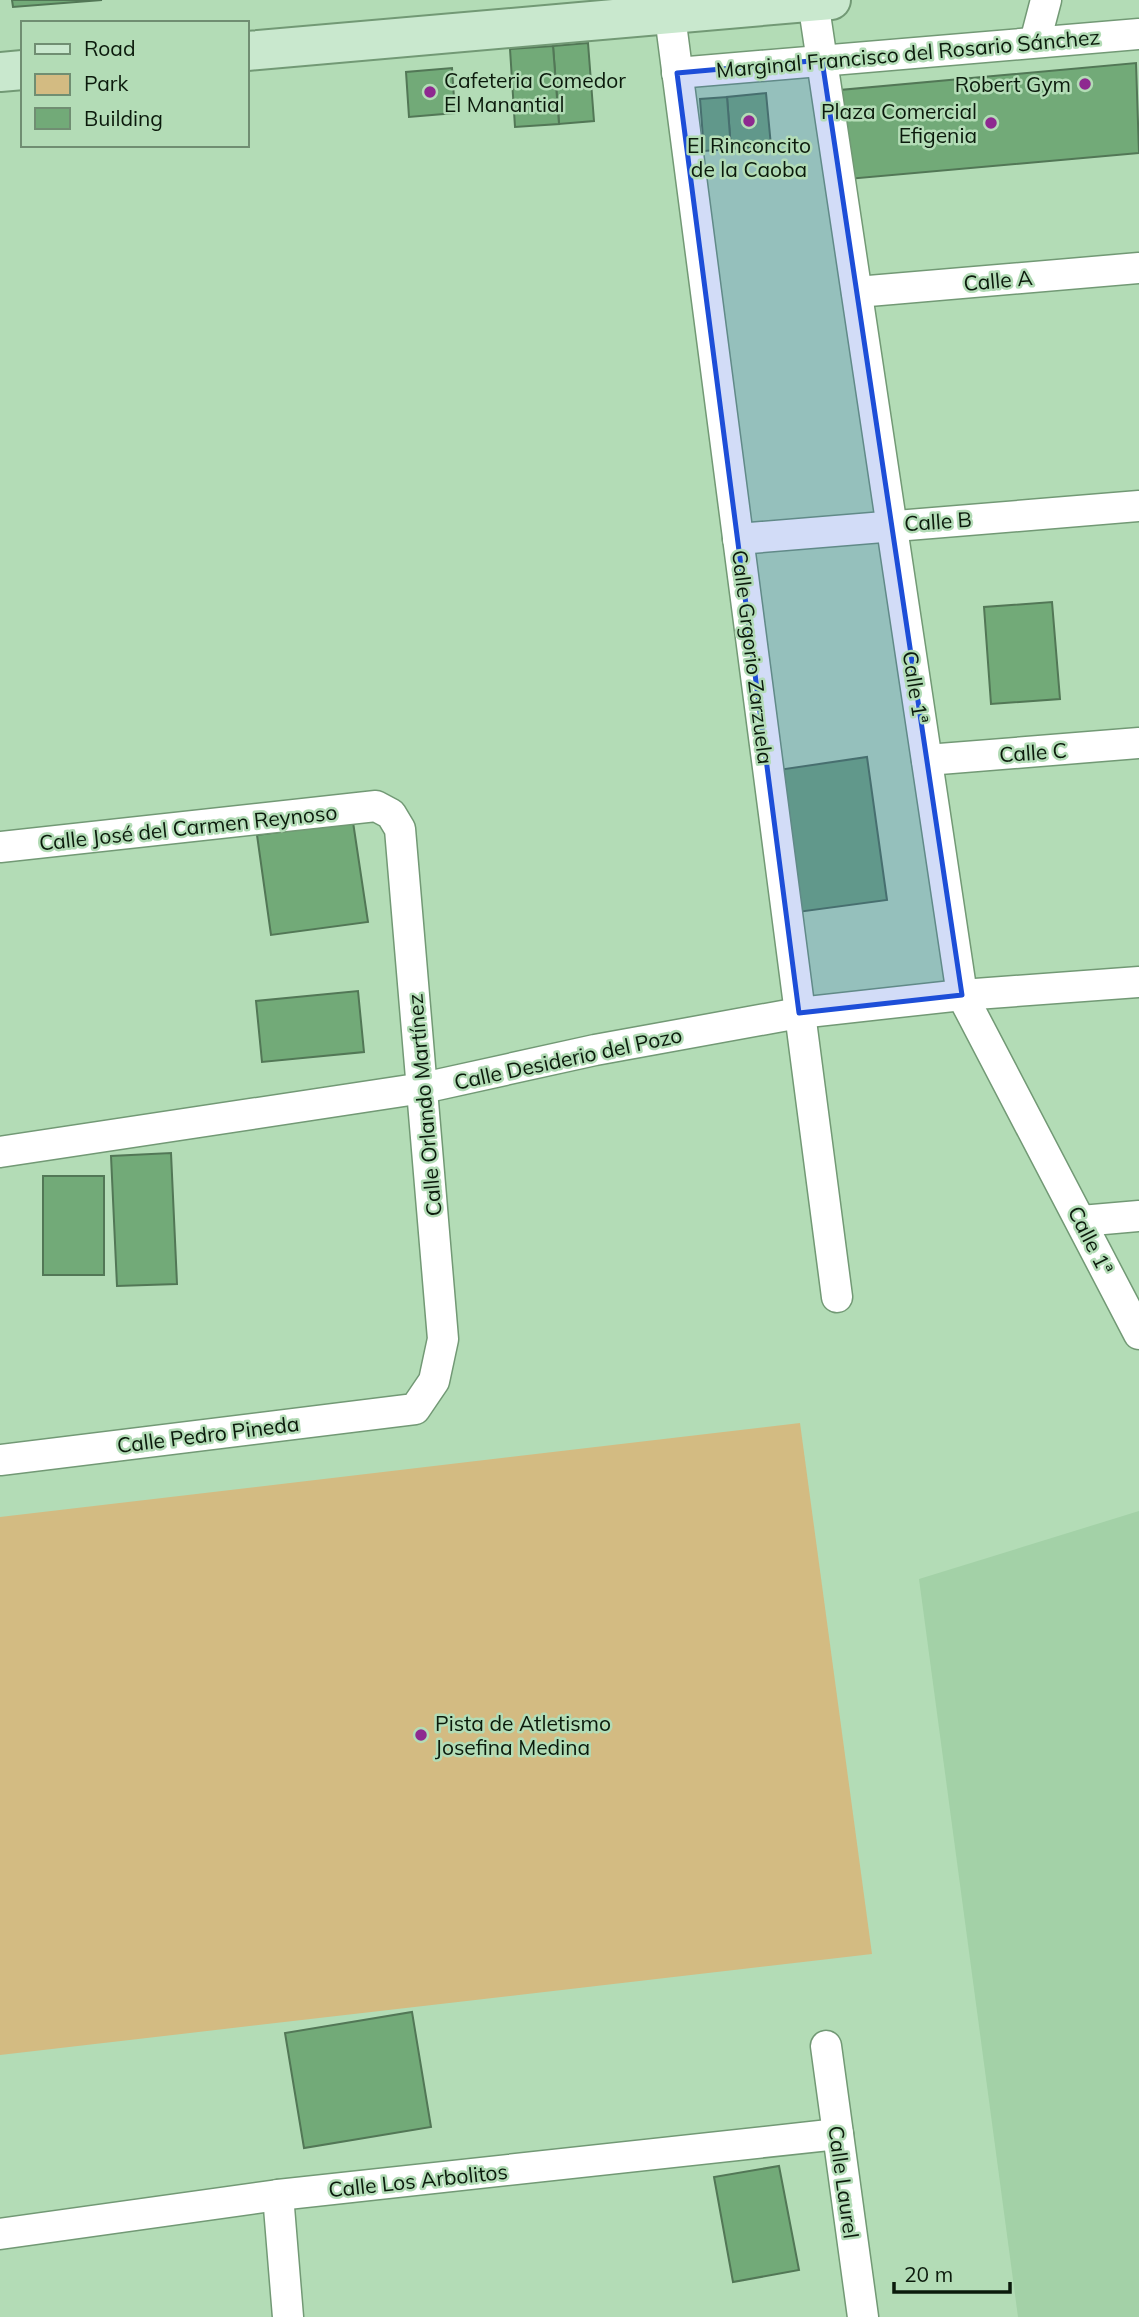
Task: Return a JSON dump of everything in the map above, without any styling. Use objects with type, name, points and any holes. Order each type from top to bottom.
[{"type":"main road","points":[[248,51],[670,16],[755,3],[822,1]]},
{"type":"main road","points":[[0,72],[21,70]]},
{"type":"street","points":[[1035,42],[1046,0]]},
{"type":"street","name":"Calle 1ª","points":[[822,1],[822,60],[962,995],[1139,1334]]},
{"type":"street","name":"Calle Grgorio Zarzuela","points":[[670,16],[837,1297]]},
{"type":"street","name":"Marginal Francisco del Rosario Sánchez","points":[[677,74],[1139,34]]},
{"type":"street","name":"Calle A","points":[[856,292],[1139,268]]},
{"type":"street","name":"Calle B","points":[[737,539],[891,524],[1139,506]]},
{"type":"street","name":"Calle C","points":[[927,760],[1139,743]]},
{"type":"street","name":"Calle José del Carmen Reynoso","points":[[0,847],[376,806]]},
{"type":"street","name":"Calle Orlando Martínez","points":[[376,806],[391,814],[400,829],[443,1339],[434,1381],[415,1409]]},
{"type":"street","name":"Calle Desiderio del Pozo","points":[[0,1152],[423,1088],[594,1050],[799,1013],[962,995],[1139,982]]},
{"type":"street","points":[[1081,1221],[1139,1216]]},
{"type":"street","name":"Calle Pedro Pineda","points":[[0,1460],[415,1409]]},
{"type":"street","name":"Calle Laurel","points":[[826,2046],[863,2317]]},
{"type":"street","name":"Calle Los Arbolitos","points":[[0,2234],[278,2195],[838,2134]]},
{"type":"street","points":[[278,2195],[288,2317]]},
{"type":"highlighted area","points":[[822,60],[962,995],[799,1013],[677,73]]},
{"type":"shaded area","points":[[1139,1511],[1139,2317],[1018,2317],[919,1579]]},
{"type":"green space","name":"Pista de Atletismo Josefina Medina","points":[[800,1423],[872,1954],[0,2055],[0,1517]]},
{"type":"building","points":[[12,0],[102,0],[13,7]]},
{"type":"building","points":[[588,43],[594,121],[559,124],[553,46]]},
{"type":"building","points":[[553,46],[559,124],[515,127],[510,49]]},
{"type":"building","name":"Plaza Comercial Efigenia","points":[[1136,63],[1139,153],[848,179],[840,90]]},
{"type":"building","name":"Cafeteria Comedor El Manantial","points":[[452,68],[455,113],[409,117],[406,72]]},
{"type":"building","name":"El Rinconcito de la Caoba","points":[[766,93],[771,146],[731,149],[727,97]]},
{"type":"building","points":[[727,97],[731,149],[704,151],[700,99]]},
{"type":"building","points":[[1052,602],[1060,699],[991,704],[984,607]]},
{"type":"building","points":[[867,757],[887,900],[798,912],[778,770]]},
{"type":"building","points":[[353,822],[368,922],[271,935],[257,835]]},
{"type":"building","points":[[358,991],[364,1052],[262,1062],[256,1001]]},
{"type":"building","points":[[171,1153],[177,1284],[117,1286],[111,1156]]},
{"type":"building","points":[[43,1176],[104,1176],[104,1275],[43,1275]]},
{"type":"building","points":[[412,2012],[431,2127],[304,2148],[285,2033]]},
{"type":"building","points":[[779,2166],[799,2270],[733,2282],[714,2177]]},
{"type":"place","name":"Robert Gym","points":[[1085,84]]},
{"type":"place","name":"Cafeteria Comedor El Manantial","points":[[430,92]]},
{"type":"place","name":"El Rinconcito de la Caoba","points":[[749,121]]},
{"type":"place","name":"Plaza Comercial Efigenia","points":[[991,123]]},
{"type":"place","name":"Pista de Atletismo Josefina Medina","points":[[421,1735]]}]
